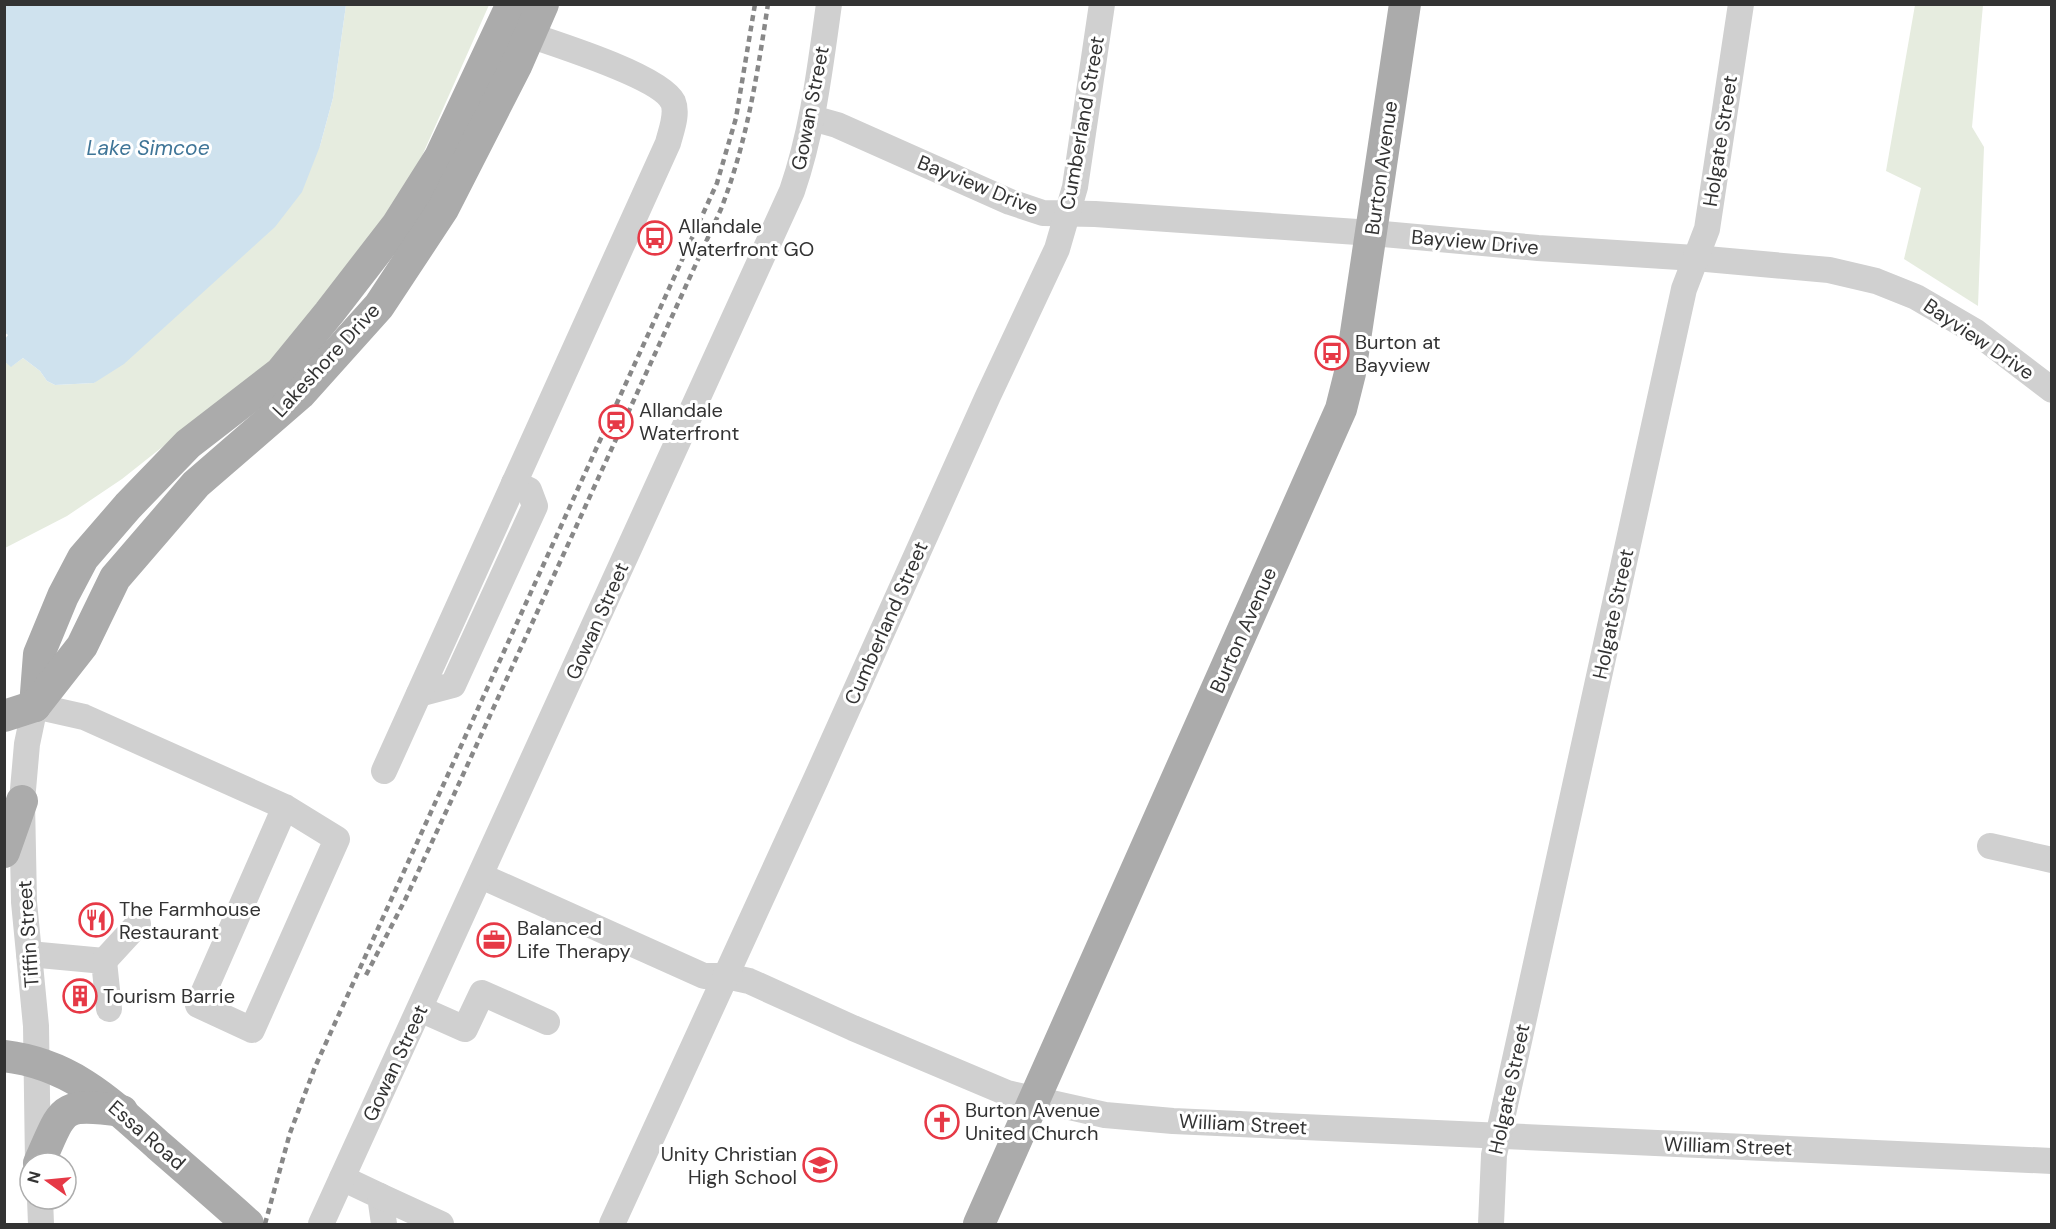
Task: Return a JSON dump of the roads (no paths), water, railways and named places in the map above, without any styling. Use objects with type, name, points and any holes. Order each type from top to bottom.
[{"type":"main road","name":"Lakeshore Drive","points":[[34,706],[39,654],[63,596],[83,558],[128,506],[188,444],[280,373],[329,314],[397,225],[440,158],[515,22],[543,4]]},
{"type":"main road","name":"Burton Avenue","points":[[979,1224],[1341,409],[1350,373],[1405,4]]},
{"type":"main road","points":[[4,698],[34,706]]},
{"type":"main road","points":[[4,716],[34,706]]},
{"type":"main road","points":[[4,852],[22,801]]},
{"type":"main road","name":"Essa Road","points":[[4,1056],[35,1061],[90,1087],[122,1112],[248,1224]]},
{"type":"main road","points":[[44,1151],[60,1117],[71,1109],[85,1106],[122,1112]]},
{"type":"street","name":"Gowan Street","points":[[321,1224],[782,215],[800,169],[812,118],[829,4]]},
{"type":"street","name":"Cumberland Street","points":[[612,1224],[1057,249],[1075,187],[1102,4]]},
{"type":"street","name":"Holgate Street","points":[[1491,1224],[1494,1155],[1498,1136],[1684,289],[1707,229],[1741,4]]},
{"type":"street","points":[[384,771],[419,694],[453,685],[535,506],[529,490],[514,483],[668,143],[675,115],[673,103],[666,94],[651,83],[567,48],[515,22]]},
{"type":"street","name":"Bayview Drive","points":[[812,118],[837,125],[1010,202],[1043,213],[1372,233],[1829,270],[1876,281],[1916,297],[1976,332],[2052,390]]},
{"type":"street","points":[[34,706],[84,717],[285,807],[337,840],[252,1030],[198,1005],[285,807]]},
{"type":"street","name":"Tiffin Street","points":[[34,706],[27,744],[22,801],[24,902],[36,1026],[39,1151]]},
{"type":"street","points":[[1990,846],[2052,860]]},
{"type":"street","name":"William Street","points":[[481,876],[704,976],[726,976],[749,981],[1007,1093],[1105,1114],[1136,1118],[1498,1136],[2052,1161]]},
{"type":"street","points":[[109,1009],[104,961],[138,924]]},
{"type":"street","points":[[29,954],[104,961]]},
{"type":"street","points":[[420,1009],[465,1029],[482,993],[548,1022]]},
{"type":"street","points":[[342,1178],[441,1224]]},
{"type":"street","points":[[380,1196],[384,1224]]},
{"type":"water","name":"Lake Simcoe","points":[[4,5],[346,5],[333,98],[320,146],[302,192],[275,227],[124,364],[94,383],[55,385],[47,381],[40,371],[23,358],[11,367],[5,362],[5,339],[8,335],[4,332]]},
{"type":"railway","points":[[265,1224],[290,1133],[315,1067],[717,183],[736,118],[755,4]]},
{"type":"railway","points":[[366,975],[405,900],[451,801],[721,209],[744,134],[768,4]]},
{"type":"place","name":"Allandale Waterfront GO","points":[[655,238]]},
{"type":"place","name":"Burton at Bayview","points":[[1332,353]]},
{"type":"place","name":"Allandale Waterfront","points":[[616,422]]},
{"type":"place","name":"The Farmhouse Restaurant","points":[[96,920]]},
{"type":"place","name":"Balanced Life Therapy","points":[[494,940]]},
{"type":"place","name":"Tourism Barrie","points":[[80,996]]},
{"type":"place","name":"Burton Avenue United Church","points":[[942,1122]]},
{"type":"place","name":"Unity Christian High School","points":[[820,1165]]}]
